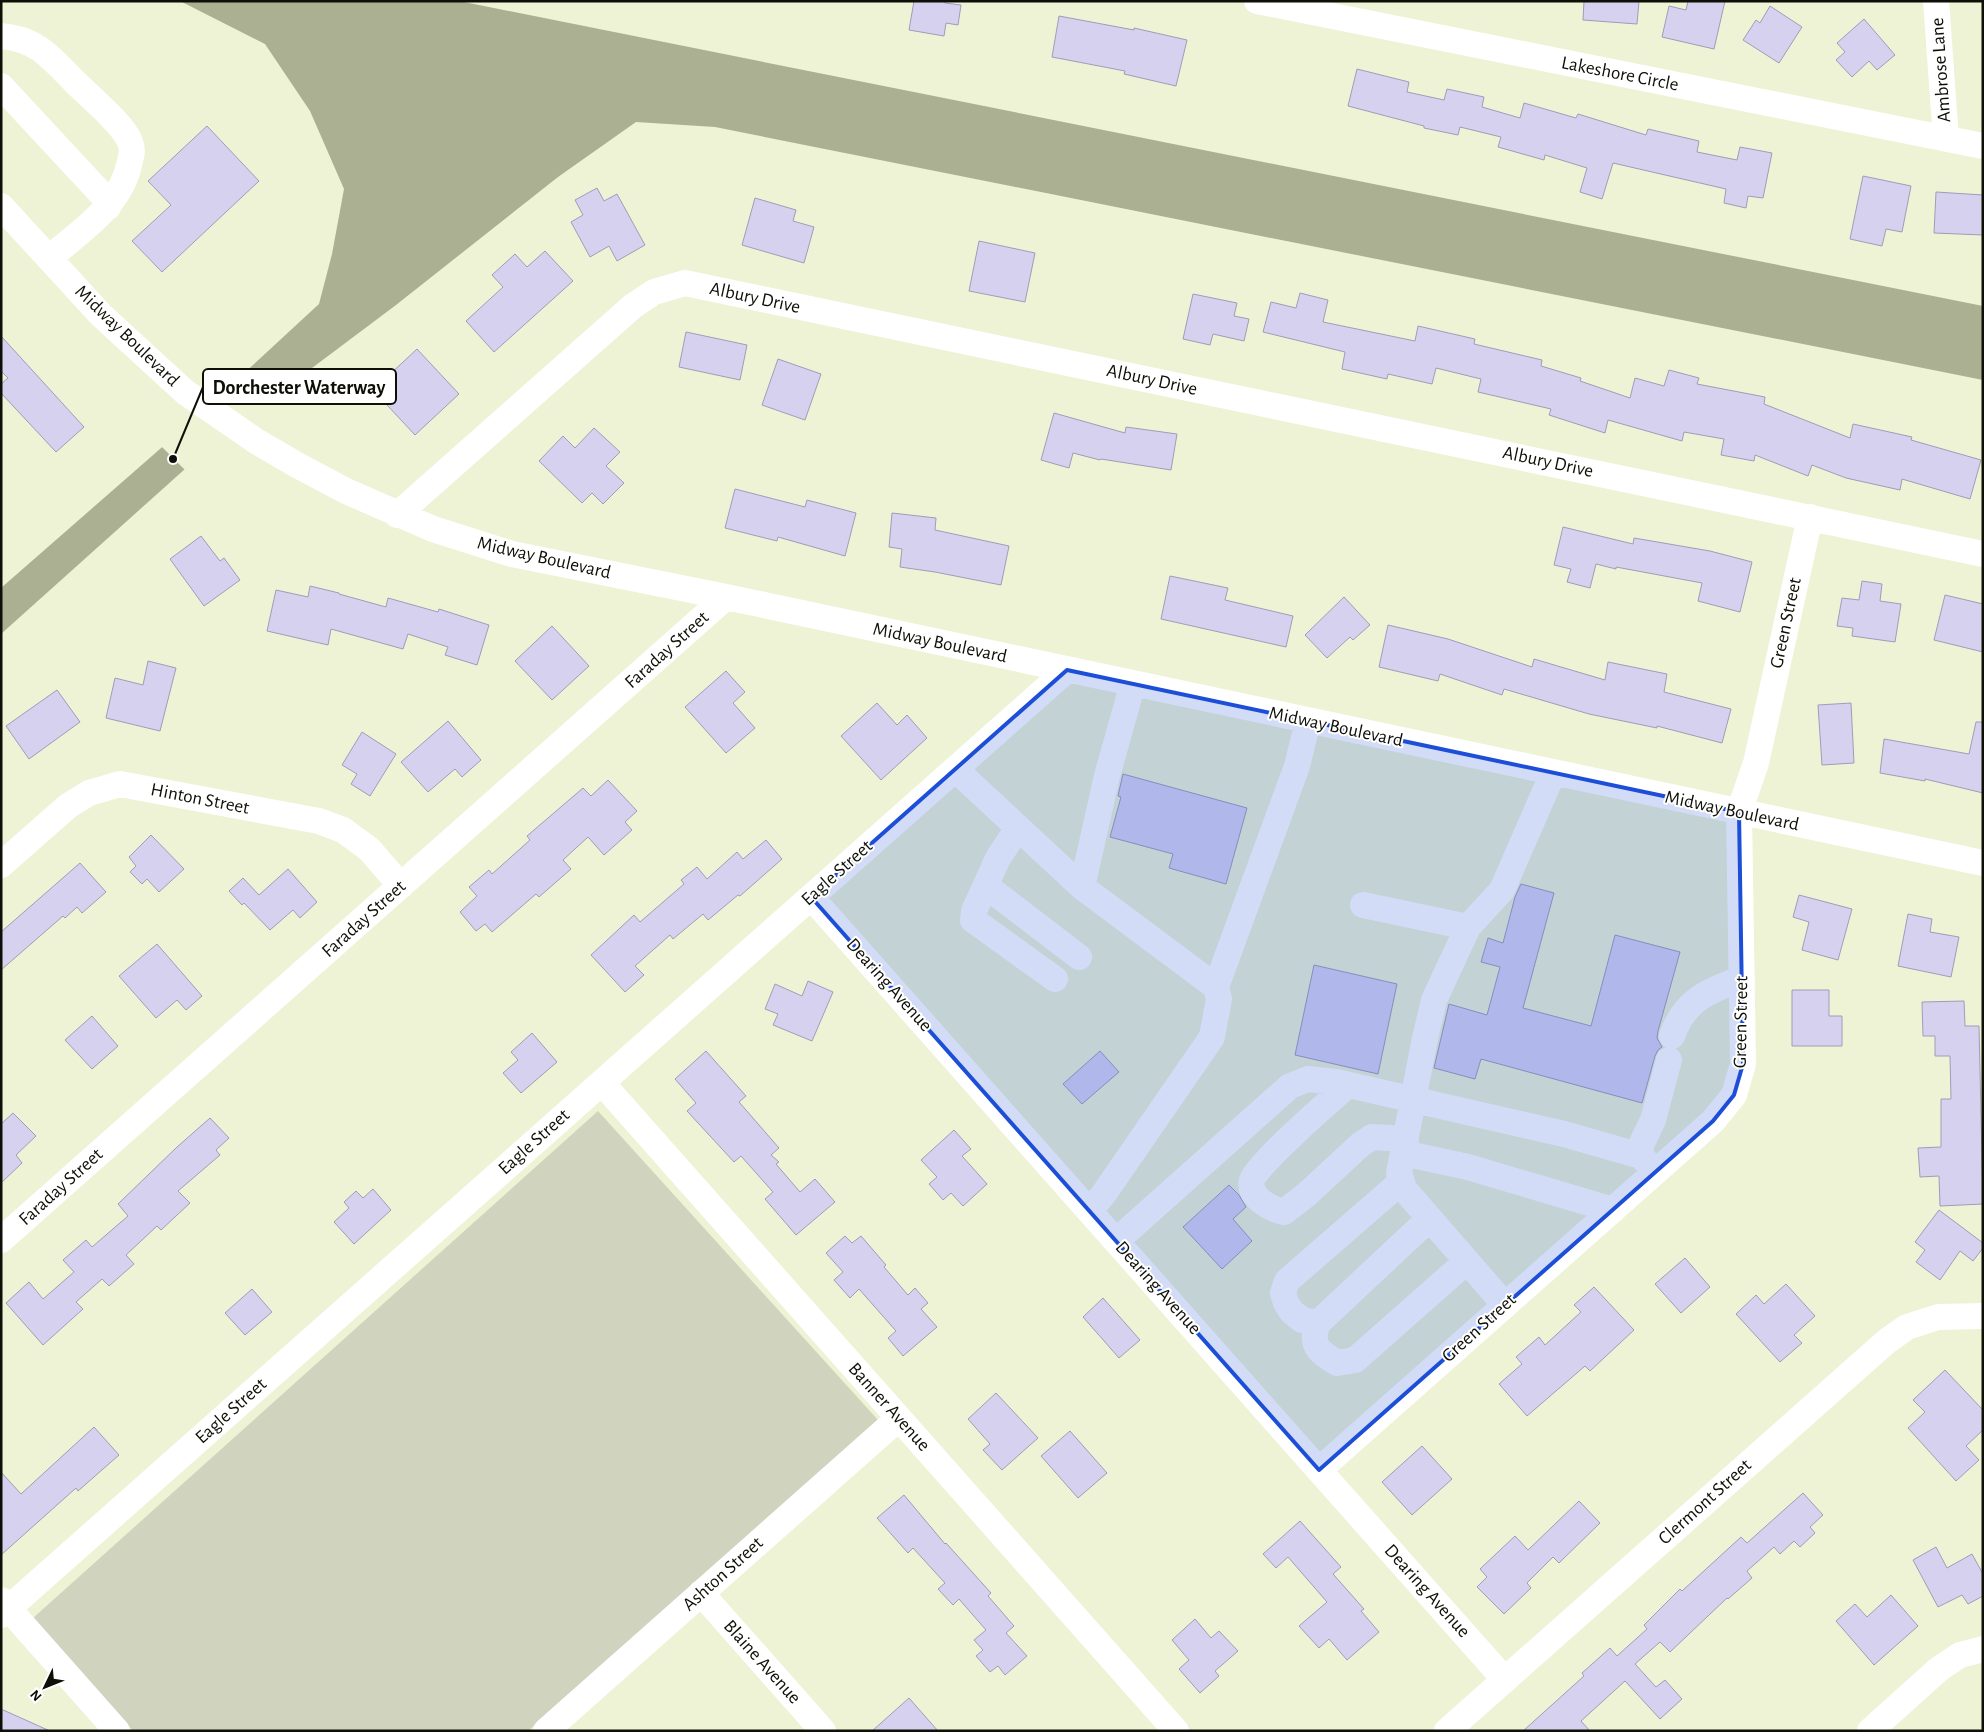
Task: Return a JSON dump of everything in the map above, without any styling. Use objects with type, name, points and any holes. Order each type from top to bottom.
[{"type":"street","name":"Lakeshore Circle","points":[[1257,1],[1983,146]]},
{"type":"street","name":"Ambrose Lane","points":[[1936,1],[1946,139]]},
{"type":"street","points":[[1,36],[19,38],[44,50],[113,120],[130,140],[132,150],[124,183],[108,207],[49,258]]},
{"type":"street","points":[[1,86],[106,199],[108,207]]},
{"type":"street","name":"Midway Boulevard","points":[[1,206],[101,315],[185,392],[256,441],[346,491],[433,529],[512,554],[726,597],[1983,863]]},
{"type":"street","name":"Albury Drive","points":[[397,514],[633,306],[654,292],[685,283],[1983,554]]},
{"type":"street","name":"Green Street","points":[[1319,1470],[1612,1210],[1648,1164],[1713,1120],[1734,1095],[1743,1064],[1739,812],[1756,762],[1810,517]]},
{"type":"street","name":"Faraday Street","points":[[1,1240],[726,597]]},
{"type":"street","name":"Eagle Street","points":[[4,1608],[1067,670]]},
{"type":"street","points":[[1082,886],[1108,776],[1133,684]]},
{"type":"street","points":[[1090,1211],[1212,1037],[1219,999],[1216,987],[1297,766],[1308,721]]},
{"type":"street","points":[[955,769],[1082,886],[1216,987]]},
{"type":"street","points":[[1505,1306],[1404,1189],[1399,1174],[1434,1000],[1468,927],[1502,890],[1553,773]]},
{"type":"street","name":"Hinton Street","points":[[1,865],[68,806],[89,793],[120,784],[320,821],[343,830],[369,849],[401,886]]},
{"type":"street","points":[[1018,828],[998,858],[974,911],[973,920],[1055,979]]},
{"type":"street","points":[[986,886],[1079,957]]},
{"type":"street","name":"Dearing Avenue","points":[[811,897],[1505,1680]]},
{"type":"street","points":[[1363,905],[1468,927]]},
{"type":"street","points":[[1648,1164],[1641,1145],[1653,1120],[1678,1019],[1708,992],[1742,978]]},
{"type":"street","points":[[1116,1241],[1290,1086],[1308,1079],[1348,1085],[1414,1099],[1564,1134],[1648,1164]]},
{"type":"street","name":"Banner Avenue","points":[[602,1082],[1176,1731]]},
{"type":"street","points":[[1348,1085],[1264,1162],[1252,1177],[1251,1186],[1258,1199],[1271,1209],[1284,1212],[1293,1206],[1360,1145],[1372,1137],[1612,1210]]},
{"type":"street","points":[[1318,1323],[1302,1320],[1292,1312],[1286,1303],[1283,1293],[1287,1281],[1402,1181]]},
{"type":"street","points":[[1429,1219],[1318,1323],[1313,1334],[1316,1345],[1325,1356],[1337,1363],[1355,1360],[1466,1262]]},
{"type":"street","name":"Clermont Street","points":[[1447,1731],[1887,1341],[1907,1327],[1938,1316],[1983,1316]]},
{"type":"street","name":"Ashton Street","points":[[546,1731],[899,1418]]},
{"type":"street","name":"Blaine Avenue","points":[[701,1593],[823,1731]]},
{"type":"street","points":[[4,1608],[117,1731]]},
{"type":"street","points":[[1870,1731],[1939,1669],[1960,1655],[1983,1648]]},
{"type":"highlighted area","points":[[1067,670],[1739,812],[1743,1064],[1734,1095],[1713,1121],[1319,1470],[811,897]]},
{"type":"shaded area","points":[[176,1],[459,1],[1983,306],[1983,380],[715,127],[636,122],[558,177],[396,305],[224,434],[1,634],[1,588],[200,414],[319,304],[332,254],[344,189],[310,111],[265,44],[182,2]]},
{"type":"shaded area","points":[[598,1111],[878,1420],[528,1731],[133,1731],[33,1618]]},
{"type":"pier","points":[[238,375],[274,400],[225,436],[187,472],[160,445]]},
{"type":"building","points":[[914,1],[945,1],[945,3],[961,5],[958,25],[946,23],[944,36],[909,30]]},
{"type":"building","points":[[1584,1],[1639,1],[1637,24],[1583,20]]},
{"type":"building","points":[[1688,1],[1725,1],[1714,49],[1662,37],[1669,6],[1686,10]]},
{"type":"building","points":[[1770,6],[1802,27],[1779,63],[1743,40],[1756,20],[1760,23]]},
{"type":"building","points":[[1059,16],[1134,30],[1134,28],[1187,40],[1176,86],[1124,74],[1125,71],[1052,57]]},
{"type":"building","points":[[1864,19],[1895,55],[1877,70],[1869,61],[1852,77],[1836,60],[1845,52],[1837,43]]},
{"type":"building","points":[[1357,69],[1409,82],[1407,92],[1444,100],[1447,89],[1484,97],[1482,107],[1520,118],[1524,103],[1576,118],[1578,114],[1646,135],[1648,129],[1699,141],[1697,152],[1737,160],[1740,147],[1772,153],[1763,198],[1748,196],[1746,208],[1724,203],[1726,189],[1613,163],[1602,199],[1580,192],[1587,168],[1545,155],[1544,160],[1498,147],[1501,137],[1460,127],[1458,135],[1424,128],[1424,126],[1348,106]]},
{"type":"building","points":[[207,126],[259,181],[162,272],[132,241],[171,205],[148,181]]},
{"type":"building","points":[[1863,176],[1911,186],[1902,232],[1886,229],[1882,246],[1850,239]]},
{"type":"building","points":[[597,188],[604,201],[617,194],[645,245],[617,261],[609,246],[590,257],[571,222],[583,215],[575,200]]},
{"type":"building","points":[[1936,192],[1983,195],[1983,235],[1934,233]]},
{"type":"building","points":[[755,198],[796,210],[793,221],[814,227],[804,263],[742,245]]},
{"type":"building","points":[[979,241],[1035,253],[1025,302],[969,291]]},
{"type":"building","points":[[545,251],[573,281],[494,352],[466,321],[503,287],[492,275],[515,254],[527,267]]},
{"type":"building","points":[[1300,293],[1328,300],[1323,322],[1415,341],[1418,326],[1475,339],[1474,344],[1542,360],[1541,366],[1581,378],[1580,381],[1630,398],[1635,378],[1664,386],[1669,370],[1699,378],[1697,384],[1765,397],[1764,404],[1850,438],[1853,424],[1912,437],[1911,440],[1981,460],[1970,499],[1902,479],[1900,490],[1846,478],[1812,465],[1808,476],[1755,455],[1754,461],[1721,455],[1724,439],[1684,432],[1682,441],[1608,420],[1605,433],[1549,415],[1551,409],[1478,392],[1481,379],[1436,368],[1432,384],[1388,374],[1387,379],[1342,369],[1345,352],[1263,332],[1271,302],[1296,308]]},
{"type":"building","points":[[1193,294],[1237,303],[1234,316],[1249,319],[1244,341],[1213,334],[1210,345],[1183,339]]},
{"type":"building","points":[[686,332],[747,345],[740,380],[679,367]]},
{"type":"building","points":[[1,336],[84,427],[56,452],[1,393],[1,384],[8,378],[1,371]]},
{"type":"building","points":[[417,349],[459,394],[415,435],[373,390]]},
{"type":"building","points":[[778,359],[821,374],[805,420],[762,405]]},
{"type":"building","points":[[1054,413],[1125,433],[1126,427],[1177,434],[1171,470],[1100,460],[1073,453],[1069,468],[1041,460]]},
{"type":"building","points":[[594,428],[620,452],[606,466],[624,483],[603,504],[592,493],[582,503],[539,461],[563,436],[575,448]]},
{"type":"building","points":[[735,489],[805,507],[807,500],[856,513],[845,556],[778,537],[777,541],[725,528]]},
{"type":"building","points":[[892,513],[936,518],[935,530],[1009,546],[1001,585],[900,567],[902,549],[889,547]]},
{"type":"building","points":[[1563,527],[1633,544],[1634,538],[1710,551],[1752,562],[1740,612],[1698,601],[1702,583],[1616,567],[1616,569],[1596,564],[1590,588],[1567,582],[1571,569],[1554,565]]},
{"type":"building","points":[[201,536],[220,561],[224,558],[240,580],[204,606],[170,559]]},
{"type":"building","points":[[1170,576],[1228,588],[1225,600],[1293,616],[1286,647],[1161,619]]},
{"type":"building","points":[[1862,581],[1882,584],[1880,601],[1901,604],[1895,642],[1852,636],[1853,628],[1837,626],[1842,598],[1859,600]]},
{"type":"building","points":[[310,586],[386,607],[388,598],[438,612],[439,609],[489,625],[477,665],[445,655],[448,647],[408,634],[403,649],[331,629],[328,645],[267,631],[276,590],[308,597]]},
{"type":"building","points":[[1945,595],[1983,604],[1983,652],[1934,640]]},
{"type":"building","points":[[1344,597],[1370,625],[1353,640],[1350,637],[1327,658],[1305,635]]},
{"type":"building","points":[[1388,625],[1448,639],[1532,667],[1534,659],[1605,680],[1608,662],[1667,674],[1664,692],[1731,709],[1722,743],[1657,726],[1657,728],[1589,714],[1504,689],[1502,695],[1440,674],[1438,681],[1379,667]]},
{"type":"building","points":[[552,626],[589,666],[552,700],[515,661]]},
{"type":"building","points":[[148,661],[176,668],[160,731],[106,718],[115,678],[143,685]]},
{"type":"building","points":[[726,671],[745,692],[733,703],[755,728],[726,753],[685,707]]},
{"type":"building","points":[[57,690],[80,722],[29,759],[6,726]]},
{"type":"building","points":[[877,703],[897,725],[907,715],[927,738],[881,780],[841,736]]},
{"type":"building","points":[[1851,703],[1854,763],[1822,765],[1818,705]]},
{"type":"building","points":[[448,721],[481,760],[462,777],[455,769],[428,792],[401,762]]},
{"type":"building","points":[[1976,722],[1983,722],[1983,793],[1925,779],[1925,781],[1880,773],[1884,739],[1969,754]]},
{"type":"building","points":[[362,732],[396,754],[370,796],[351,784],[357,774],[342,765]]},
{"type":"building","points":[[1123,774],[1247,808],[1226,884],[1169,868],[1173,854],[1110,837],[1121,797],[1118,796]]},
{"type":"building","points":[[608,780],[637,811],[625,822],[632,830],[604,855],[588,837],[563,860],[571,869],[539,897],[536,894],[492,932],[485,924],[476,931],[460,912],[477,896],[469,887],[489,870],[492,874],[530,840],[527,836],[583,788],[591,796]]},
{"type":"building","points":[[151,835],[184,869],[159,892],[147,879],[142,884],[130,872],[136,866],[129,857]]},
{"type":"building","points":[[766,840],[782,859],[740,896],[738,895],[708,920],[703,914],[673,939],[670,935],[635,966],[644,975],[625,992],[591,955],[634,915],[640,922],[684,884],[681,880],[697,867],[707,879],[737,852],[743,859]]},
{"type":"building","points":[[80,863],[106,892],[82,913],[77,907],[65,918],[63,916],[1,970],[1,932]]},
{"type":"building","points":[[288,869],[317,902],[300,918],[293,910],[270,930],[244,903],[242,905],[229,891],[243,878],[259,895]]},
{"type":"building","points":[[1521,884],[1554,893],[1523,1008],[1591,1026],[1615,935],[1680,952],[1658,1031],[1657,1038],[1662,1047],[1655,1056],[1642,1103],[1481,1059],[1475,1079],[1434,1068],[1449,1004],[1487,1015],[1500,967],[1481,962],[1488,938],[1503,943],[1515,897]]},
{"type":"building","points":[[1799,895],[1852,909],[1838,960],[1802,950],[1809,922],[1793,917]]},
{"type":"building","points":[[1908,914],[1932,919],[1930,932],[1959,937],[1951,977],[1898,966]]},
{"type":"building","points":[[157,944],[202,996],[186,1010],[177,1000],[156,1018],[119,976]]},
{"type":"building","points":[[1314,965],[1397,984],[1378,1074],[1295,1055]]},
{"type":"building","points":[[808,981],[833,992],[812,1041],[773,1025],[778,1014],[765,1009],[775,984],[802,996]]},
{"type":"building","points":[[1792,990],[1829,990],[1829,1016],[1842,1016],[1842,1046],[1792,1046]]},
{"type":"building","points":[[1964,1001],[1965,1026],[1979,1026],[1983,1204],[1940,1206],[1939,1176],[1920,1177],[1918,1148],[1941,1147],[1941,1099],[1951,1099],[1950,1056],[1935,1056],[1935,1036],[1923,1036],[1922,1002]]},
{"type":"building","points":[[92,1016],[118,1046],[92,1069],[65,1040]]},
{"type":"building","points":[[532,1033],[557,1062],[521,1093],[503,1073],[518,1060],[511,1052]]},
{"type":"building","points":[[706,1051],[746,1096],[739,1102],[779,1148],[771,1155],[779,1162],[776,1164],[800,1192],[815,1179],[835,1202],[796,1235],[765,1199],[773,1192],[741,1156],[734,1162],[687,1111],[696,1103],[675,1079]]},
{"type":"building","points":[[1100,1051],[1119,1072],[1082,1104],[1063,1084]]},
{"type":"building","points":[[13,1113],[36,1136],[16,1155],[22,1163],[1,1183],[1,1124]]},
{"type":"building","points":[[210,1118],[229,1138],[216,1150],[220,1155],[178,1191],[190,1203],[161,1230],[157,1226],[126,1255],[134,1264],[109,1286],[102,1279],[76,1302],[83,1309],[43,1345],[6,1303],[29,1282],[43,1299],[74,1272],[63,1260],[86,1240],[92,1247],[128,1216],[118,1204]]},
{"type":"building","points":[[954,1130],[971,1149],[962,1156],[987,1184],[963,1206],[951,1193],[943,1200],[929,1184],[937,1177],[921,1160]]},
{"type":"building","points":[[1229,1185],[1239,1195],[1246,1207],[1233,1219],[1252,1241],[1222,1269],[1183,1227]]},
{"type":"building","points":[[373,1189],[391,1210],[354,1244],[334,1222],[349,1208],[344,1202],[356,1191],[363,1198]]},
{"type":"building","points":[[1939,1210],[1983,1243],[1983,1248],[1973,1261],[1960,1251],[1940,1280],[1916,1262],[1925,1250],[1915,1242]]},
{"type":"building","points":[[845,1236],[852,1243],[861,1236],[908,1295],[915,1288],[928,1303],[921,1309],[937,1327],[903,1356],[888,1338],[896,1331],[859,1289],[850,1298],[834,1280],[843,1272],[826,1253]]},
{"type":"building","points":[[1685,1258],[1710,1287],[1681,1313],[1655,1284]]},
{"type":"building","points":[[1786,1284],[1815,1316],[1794,1335],[1802,1343],[1780,1362],[1736,1314],[1756,1295],[1764,1304]]},
{"type":"building","points":[[1594,1287],[1634,1330],[1590,1371],[1585,1366],[1527,1416],[1499,1384],[1522,1364],[1516,1357],[1539,1337],[1545,1345],[1581,1312],[1574,1305]]},
{"type":"building","points":[[252,1289],[272,1312],[245,1335],[225,1313]]},
{"type":"building","points":[[1103,1298],[1140,1340],[1119,1358],[1083,1317]]},
{"type":"building","points":[[1945,1370],[1983,1410],[1983,1430],[1966,1446],[1979,1460],[1956,1481],[1908,1428],[1925,1412],[1913,1400]]},
{"type":"building","points":[[996,1393],[1038,1438],[1002,1470],[983,1450],[990,1444],[968,1419]]},
{"type":"building","points":[[94,1427],[119,1455],[78,1491],[76,1488],[1,1555],[1,1472],[21,1494]]},
{"type":"building","points":[[1070,1431],[1107,1473],[1078,1498],[1041,1456]]},
{"type":"building","points":[[1422,1446],[1452,1479],[1412,1515],[1382,1482]]},
{"type":"building","points":[[1803,1493],[1823,1515],[1810,1527],[1815,1533],[1800,1547],[1794,1541],[1780,1554],[1774,1547],[1747,1571],[1752,1578],[1727,1598],[1670,1652],[1660,1642],[1635,1664],[1656,1687],[1665,1680],[1682,1699],[1660,1719],[1625,1681],[1581,1721],[1590,1731],[1523,1731],[1584,1676],[1582,1673],[1610,1648],[1617,1656],[1647,1629],[1644,1625],[1680,1589],[1682,1591],[1741,1537],[1747,1543]]},
{"type":"building","points":[[904,1495],[945,1544],[991,1593],[988,1596],[1014,1626],[1006,1633],[1027,1656],[1005,1675],[998,1666],[990,1672],[976,1656],[983,1650],[974,1640],[986,1630],[959,1599],[953,1605],[938,1589],[945,1583],[913,1548],[908,1553],[877,1518]]},
{"type":"building","points":[[1579,1501],[1600,1523],[1559,1563],[1553,1557],[1527,1583],[1531,1588],[1504,1614],[1477,1587],[1487,1577],[1480,1569],[1515,1536],[1528,1550]]},
{"type":"building","points":[[1300,1521],[1341,1567],[1333,1574],[1364,1609],[1361,1611],[1379,1632],[1347,1660],[1329,1639],[1319,1648],[1299,1626],[1327,1602],[1288,1557],[1276,1568],[1263,1554]]},
{"type":"building","points":[[1936,1547],[1947,1568],[1972,1554],[1983,1574],[1983,1596],[1968,1604],[1962,1595],[1938,1607],[1913,1560]]},
{"type":"building","points":[[1891,1595],[1918,1626],[1874,1665],[1836,1621],[1855,1604],[1867,1617]]},
{"type":"building","points":[[1195,1619],[1211,1638],[1219,1631],[1238,1651],[1215,1671],[1219,1676],[1200,1693],[1179,1669],[1189,1660],[1172,1640]]},
{"type":"building","points":[[909,1698],[938,1731],[872,1731]]},
{"type":"building","points":[[1,1709],[50,1731],[1,1731]]},
{"type":"place","name":"Dorchester Waterway","points":[[173,459]]}]
